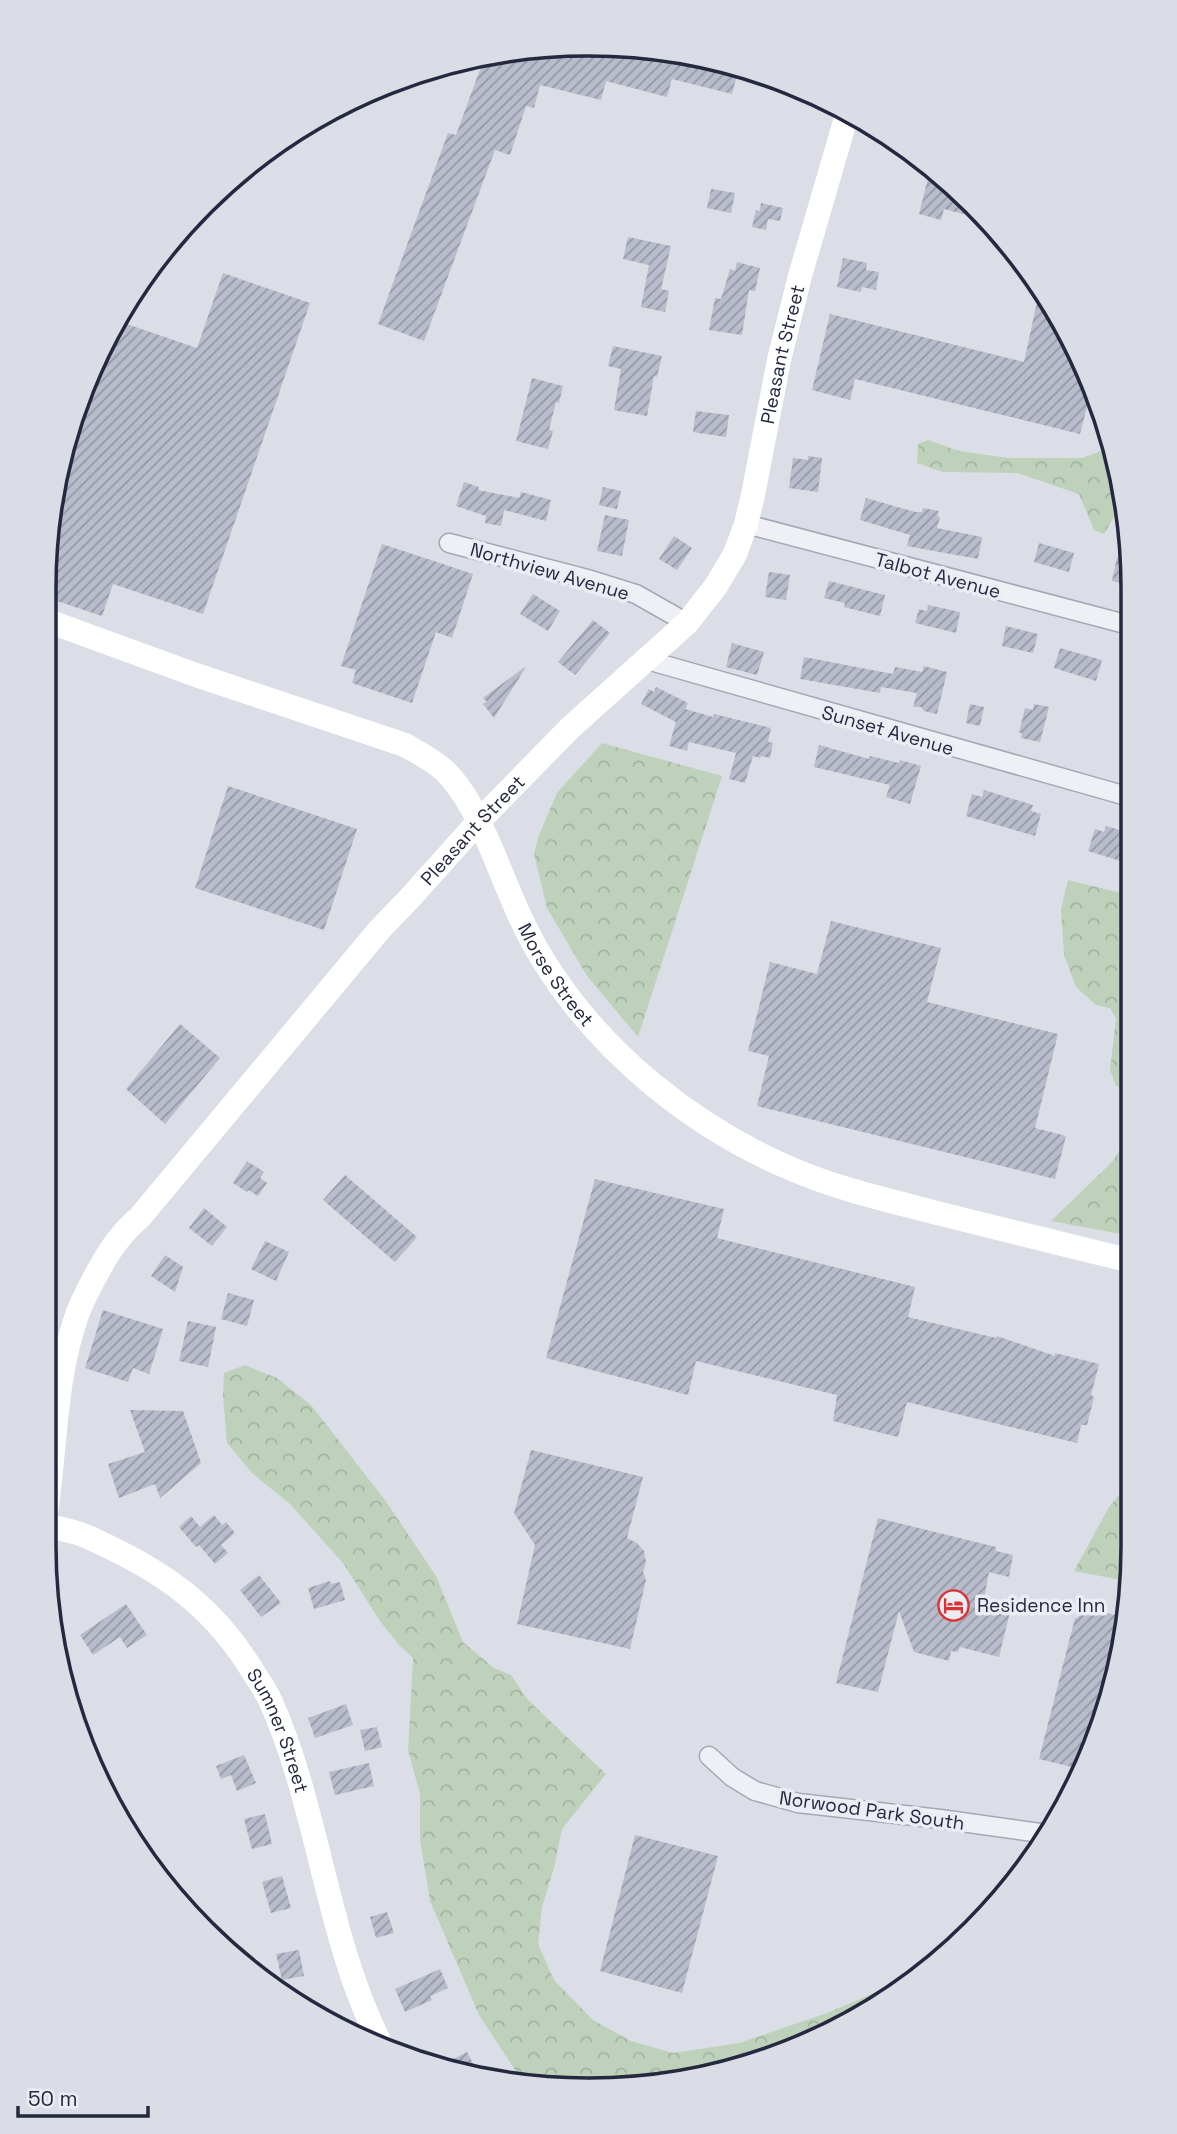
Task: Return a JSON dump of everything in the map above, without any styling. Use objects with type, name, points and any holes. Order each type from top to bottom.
[{"type":"street","name":"Pleasant Street","points":[[56,1430],[61,1382],[77,1314],[117,1241],[140,1217],[380,929],[478,821],[587,712],[687,623],[716,586],[735,554],[746,524],[779,360],[800,276],[845,122]]},
{"type":"street","name":"Talbot Avenue","points":[[746,524],[1121,623]]},
{"type":"street","name":"Northview Avenue","points":[[449,543],[636,594],[687,623]]},
{"type":"street","name":"Morse Street","points":[[56,624],[196,675],[405,745],[431,760],[446,772],[460,790],[478,821],[545,964],[604,1041],[631,1067],[713,1126],[743,1144],[794,1170],[874,1197],[1121,1259]]},
{"type":"street","name":"Sunset Avenue","points":[[647,660],[1121,794]]},
{"type":"street","name":"Sumner Street","points":[[56,1528],[80,1534],[142,1562],[184,1591],[221,1625],[242,1654],[270,1700],[290,1753],[351,1969],[375,2033]]},
{"type":"street","name":"Norwood Park South","points":[[709,1756],[732,1777],[755,1791],[798,1803],[1036,1833]]},
{"type":"green space","points":[[928,440],[959,451],[1008,458],[1082,458],[1103,450],[1115,515],[1104,534],[1094,530],[1079,494],[1017,473],[943,472],[917,463],[918,444]]},
{"type":"green space","points":[[602,743],[722,776],[638,1037],[587,976],[547,908],[534,854],[557,793]]},
{"type":"green space","points":[[1068,880],[1121,893],[1121,1089],[1116,1086],[1110,1070],[1116,1019],[1110,1008],[1096,1005],[1076,987],[1064,955],[1061,909]]},
{"type":"green space","points":[[1121,1147],[1121,1234],[1051,1221],[1113,1161]]},
{"type":"green space","points":[[245,1365],[277,1378],[311,1405],[385,1500],[436,1576],[463,1642],[494,1668],[511,1675],[528,1700],[606,1774],[562,1829],[542,1907],[538,1944],[554,1980],[593,2020],[631,2041],[673,2053],[739,2043],[827,2013],[881,1990],[855,2007],[792,2037],[760,2050],[692,2068],[623,2077],[588,2078],[517,2073],[479,2015],[430,1901],[420,1839],[420,1794],[408,1750],[413,1658],[380,1621],[343,1563],[290,1504],[252,1473],[227,1443],[224,1373]]},
{"type":"green space","points":[[1121,1492],[1120,1581],[1074,1571],[1109,1507]]},
{"type":"building","points":[[554,57],[623,57],[692,66],[736,77],[732,94],[672,79],[667,97],[606,81],[601,100],[540,85],[534,108],[526,106],[510,155],[495,150],[424,341],[378,324],[448,133],[456,135],[481,67],[485,66]]},
{"type":"building","points":[[928,178],[968,215],[944,209],[941,220],[919,214]]},
{"type":"building","points":[[711,189],[735,193],[731,213],[707,208]]},
{"type":"building","points":[[761,203],[783,208],[780,221],[768,219],[766,230],[752,227],[756,210],[760,211]]},
{"type":"building","points":[[628,237],[671,246],[661,289],[669,291],[665,312],[641,307],[649,265],[623,259]]},
{"type":"building","points":[[843,258],[867,263],[866,270],[879,272],[876,290],[862,287],[861,292],[837,287]]},
{"type":"building","points":[[737,262],[760,268],[755,291],[749,290],[742,335],[709,330],[715,298],[721,299],[730,269],[735,271]]},
{"type":"building","points":[[223,273],[310,303],[203,614],[113,584],[102,616],[56,601],[61,519],[74,451],[97,385],[126,324],[197,348]]},
{"type":"building","points":[[1037,302],[1066,353],[1088,404],[1080,434],[855,379],[850,400],[812,390],[830,314],[1024,362]]},
{"type":"building","points":[[613,346],[662,356],[657,377],[654,376],[647,416],[614,410],[621,369],[608,366]]},
{"type":"building","points":[[532,378],[563,386],[549,430],[553,431],[548,449],[516,441]]},
{"type":"building","points":[[696,411],[729,415],[726,437],[693,432]]},
{"type":"building","points":[[808,456],[822,458],[818,492],[789,488],[793,458],[808,460]]},
{"type":"building","points":[[464,482],[479,487],[478,490],[519,498],[521,492],[551,500],[546,521],[504,510],[501,526],[485,523],[486,516],[456,506]]},
{"type":"building","points":[[603,487],[621,491],[617,509],[599,505]]},
{"type":"building","points":[[866,498],[915,512],[922,512],[923,508],[939,511],[937,528],[982,537],[978,559],[907,546],[910,535],[860,520]]},
{"type":"building","points":[[605,515],[629,520],[622,556],[597,551]]},
{"type":"building","points":[[674,536],[692,548],[677,570],[659,559]]},
{"type":"building","points":[[1039,543],[1074,553],[1069,572],[1034,562]]},
{"type":"building","points":[[382,544],[473,574],[452,638],[436,632],[412,703],[352,683],[356,670],[341,666]]},
{"type":"building","points":[[1117,557],[1120,558],[1121,583],[1112,581]]},
{"type":"building","points":[[769,572],[790,575],[786,600],[765,597]]},
{"type":"building","points":[[829,581],[885,595],[880,616],[844,607],[845,603],[824,598]]},
{"type":"building","points":[[533,594],[560,611],[548,631],[520,614]]},
{"type":"building","points":[[928,605],[960,612],[956,633],[915,623],[919,609],[927,611]]},
{"type":"building","points":[[593,620],[610,633],[575,675],[558,662]]},
{"type":"building","points":[[1006,626],[1038,634],[1033,653],[1002,646]]},
{"type":"building","points":[[732,643],[764,652],[757,675],[726,667]]},
{"type":"building","points":[[1060,648],[1102,660],[1096,681],[1054,668]]},
{"type":"building","points":[[804,657],[893,674],[895,667],[922,672],[924,666],[947,672],[937,714],[924,711],[921,707],[913,707],[917,693],[881,687],[880,693],[800,679]]},
{"type":"building","points":[[525,667],[494,718],[483,704],[487,702],[483,698]]},
{"type":"building","points":[[656,687],[688,703],[685,709],[771,728],[768,742],[773,743],[770,758],[753,756],[745,783],[729,779],[736,753],[689,742],[687,751],[669,746],[676,722],[641,704],[649,689],[654,692]]},
{"type":"building","points":[[970,704],[984,707],[980,726],[966,723]]},
{"type":"building","points":[[1034,704],[1049,707],[1040,742],[1021,738],[1022,733],[1019,733],[1025,708],[1033,710]]},
{"type":"building","points":[[819,745],[869,759],[870,756],[899,763],[900,760],[921,766],[910,804],[886,797],[890,785],[814,767]]},
{"type":"building","points":[[228,786],[357,829],[324,930],[195,888]]},
{"type":"building","points":[[984,790],[1033,805],[1031,811],[1041,814],[1035,836],[966,816],[972,794],[982,797]]},
{"type":"building","points":[[1106,826],[1121,830],[1121,861],[1088,851],[1095,829],[1104,832]]},
{"type":"building","points":[[831,921],[941,948],[927,1002],[1058,1034],[1035,1128],[1066,1136],[1055,1179],[757,1106],[769,1056],[748,1051],[770,962],[817,974]]},
{"type":"building","points":[[180,1024],[220,1058],[165,1124],[126,1089]]},
{"type":"building","points":[[247,1161],[264,1172],[260,1178],[267,1183],[258,1196],[233,1183]]},
{"type":"building","points":[[345,1175],[417,1237],[395,1262],[323,1200]]},
{"type":"building","points":[[595,1179],[724,1209],[717,1238],[915,1287],[908,1317],[996,1338],[997,1336],[1055,1356],[1055,1353],[1099,1364],[1087,1425],[1081,1425],[1077,1443],[907,1402],[898,1437],[833,1421],[837,1395],[696,1361],[688,1395],[546,1358]]},
{"type":"building","points":[[204,1208],[227,1227],[212,1246],[189,1228]]},
{"type":"building","points":[[265,1241],[289,1252],[276,1281],[251,1269]]},
{"type":"building","points":[[165,1255],[183,1267],[175,1292],[151,1276]]},
{"type":"building","points":[[228,1293],[254,1300],[247,1326],[221,1319]]},
{"type":"building","points":[[103,1310],[163,1329],[149,1374],[133,1368],[128,1382],[85,1368]]},
{"type":"building","points":[[188,1321],[216,1327],[208,1367],[179,1361]]},
{"type":"building","points":[[130,1410],[183,1411],[201,1463],[160,1498],[155,1484],[119,1498],[108,1464],[145,1452]]},
{"type":"building","points":[[531,1450],[643,1477],[627,1538],[637,1543],[644,1551],[646,1562],[643,1572],[646,1580],[630,1649],[517,1624],[535,1545],[514,1513]]},
{"type":"building","points":[[214,1515],[222,1525],[226,1522],[235,1533],[221,1545],[228,1553],[215,1564],[179,1527],[191,1516],[200,1527]]},
{"type":"building","name":"Residence Inn","points":[[878,1518],[996,1547],[996,1551],[1013,1555],[1009,1577],[989,1572],[983,1605],[1010,1612],[999,1657],[960,1647],[958,1652],[951,1651],[949,1661],[914,1652],[899,1611],[878,1692],[836,1683]]},
{"type":"building","points":[[259,1575],[281,1603],[261,1617],[240,1590]]},
{"type":"building","points":[[330,1581],[331,1584],[340,1582],[345,1600],[314,1609],[308,1588]]},
{"type":"building","points":[[126,1604],[147,1635],[127,1648],[120,1637],[93,1655],[80,1635]]},
{"type":"building","points":[[1081,1606],[1116,1615],[1103,1683],[1093,1717],[1072,1767],[1039,1759],[1075,1618],[1078,1618]]},
{"type":"building","points":[[346,1704],[353,1725],[315,1738],[308,1718]]},
{"type":"building","points":[[377,1727],[382,1747],[365,1751],[360,1730]]},
{"type":"building","points":[[244,1755],[256,1783],[237,1791],[231,1775],[221,1779],[216,1766]]},
{"type":"building","points":[[369,1763],[374,1786],[335,1795],[329,1772]]},
{"type":"building","points":[[265,1814],[272,1844],[252,1849],[244,1819]]},
{"type":"building","points":[[635,1835],[718,1856],[682,1993],[600,1971]]},
{"type":"building","points":[[282,1876],[291,1908],[271,1913],[262,1882]]},
{"type":"building","points":[[387,1912],[394,1933],[376,1938],[370,1917]]},
{"type":"building","points":[[299,1950],[304,1976],[282,1980],[276,1954]]},
{"type":"building","points":[[440,1969],[448,1988],[430,1996],[432,2000],[405,2012],[395,1989]]},
{"type":"building","points":[[467,2052],[474,2065],[451,2060]]},
{"type":"place","name":"Residence Inn","points":[[954,1605]]}]
